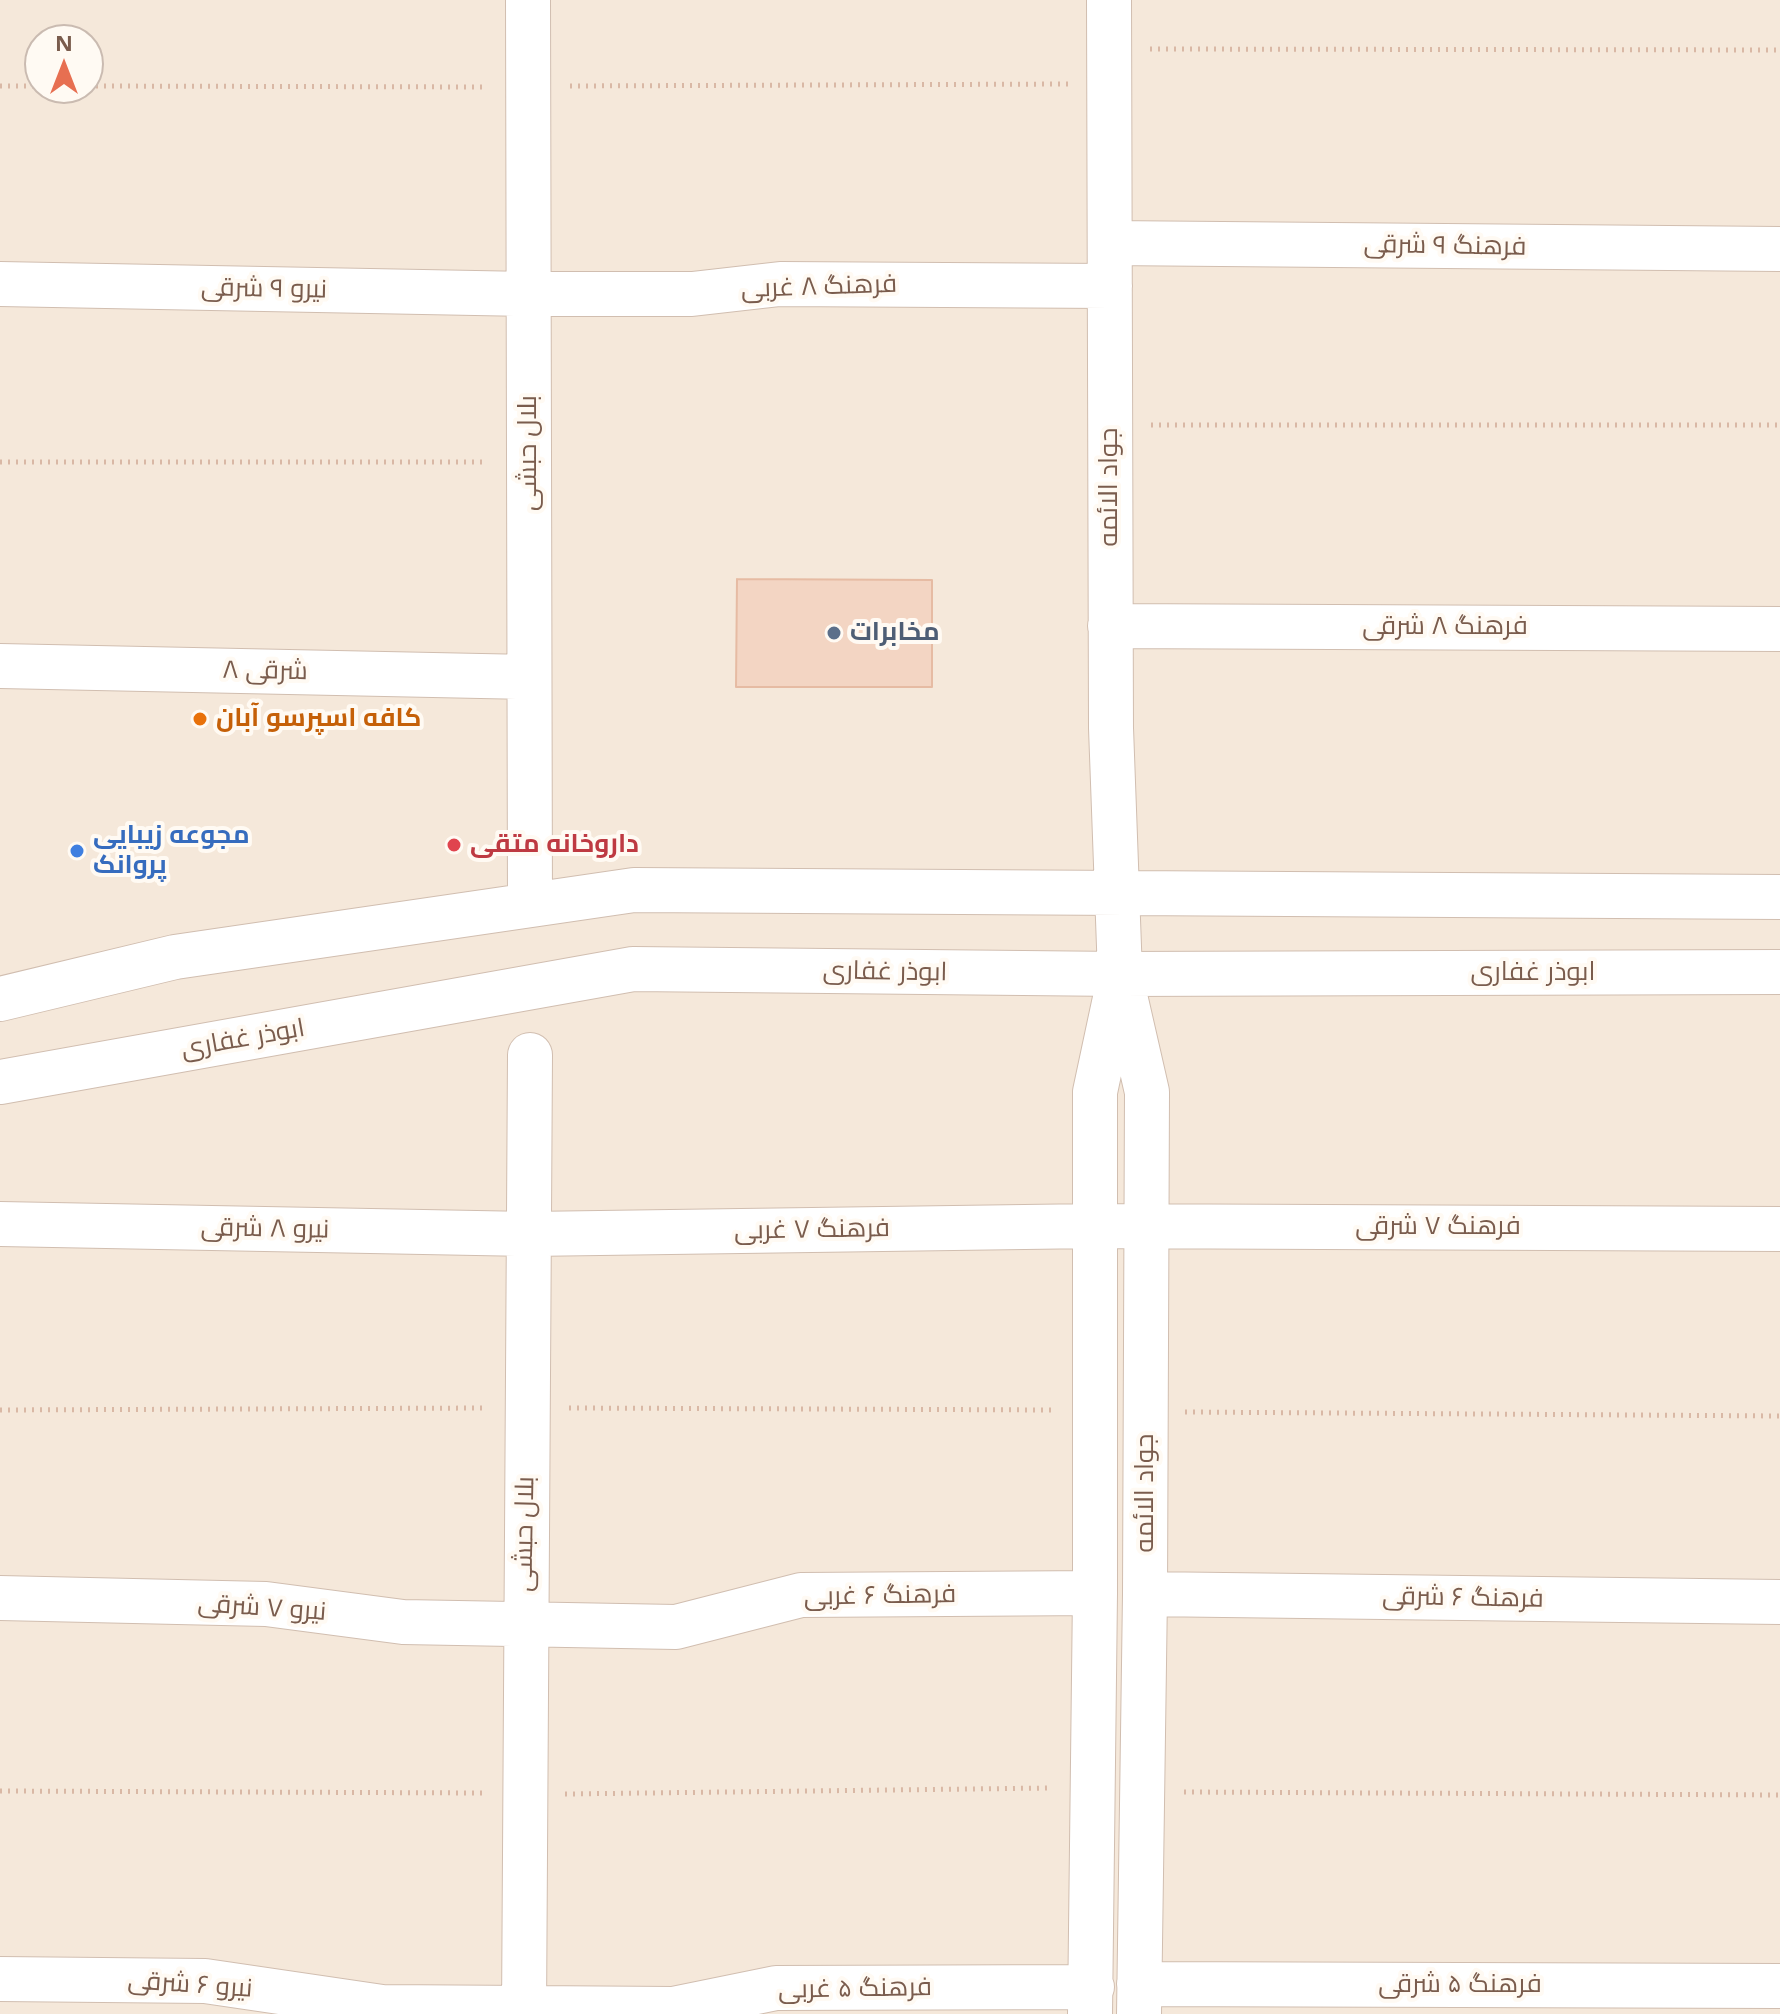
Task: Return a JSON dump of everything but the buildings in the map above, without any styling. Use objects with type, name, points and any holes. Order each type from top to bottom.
[{"type":"street","name":"بلال حبشی","points":[[528,0],[530,905]]},
{"type":"street","name":"جواد الائمه","points":[[1109,0],[1111,728],[1120,974],[1147,1092],[1145,1594],[1139,1999]]},
{"type":"street","name":"فرهنگ ۹ شرقی","points":[[1110,264],[1780,249]]},
{"type":"street","name":"فرهنگ ۸ غربی","points":[[528,294],[692,294],[780,284],[1110,264]]},
{"type":"street","name":"نیرو ۹ شرقی","points":[[0,284],[528,294]]},
{"type":"street","name":"فرهنگ ۸ شرقی","points":[[1110,626],[1780,629]]},
{"type":"street","name":"۸ شرقی","points":[[0,666],[529,677]]},
{"type":"street","points":[[0,999],[175,957],[634,890],[1780,897]]},
{"type":"street","name":"ابوذر غفاری","points":[[0,1082],[633,969],[1120,974],[1780,972]]},
{"type":"street","name":"جواد الائمه","points":[[1091,2000],[1095,1092],[1120,974]]},
{"type":"street","name":"بلال حبشی","points":[[524,2010],[524,1622],[530,1055]]},
{"type":"street","name":"نیرو ۸ شرقی","points":[[0,1224],[529,1234]]},
{"type":"street","name":"فرهنگ ۷ شرقی","points":[[1095,1226],[1780,1229]]},
{"type":"street","name":"فرهنگ ۷ غربی","points":[[529,1234],[1095,1226]]},
{"type":"street","name":"فرهنگ ۶ غربی","points":[[524,1622],[676,1627],[801,1595],[1095,1593]]},
{"type":"street","name":"فرهنگ ۶ شرقی","points":[[1145,1594],[1780,1602]]},
{"type":"street","name":"نیرو ۷ شرقی","points":[[0,1598],[266,1604],[403,1622],[524,1622]]},
{"type":"street","name":"نیرو ۶ شرقی","points":[[0,1979],[205,1981],[382,2007],[524,2010]]},
{"type":"street","name":"فرهنگ ۵ شرقی","points":[[1139,1999],[1780,1986]]},
{"type":"street","name":"فرهنگ ۵ غربی","points":[[524,2010],[673,2009],[776,1988],[1091,2000]]},
{"type":"path","points":[[104,86],[528,87],[1109,66],[1780,50]]},
{"type":"path","points":[[0,86],[24,86]]},
{"type":"path","points":[[1110,425],[1780,425]]},
{"type":"path","points":[[0,462],[529,462]]},
{"type":"path","points":[[1146,1412],[1780,1416]]},
{"type":"path","points":[[1143,1792],[1780,1795]]},
{"type":"shaded area","points":[[0,0],[1780,0],[1780,2014],[0,2014]]},
{"type":"place","name":"مخابرات","points":[[834,633]]},
{"type":"place","name":"کافه اسپرسو آبان","points":[[200,719]]},
{"type":"place","name":"داروخانه متقی","points":[[454,845]]},
{"type":"place","name":"مجوعه زیبایی پروانک","points":[[77,851]]}]
